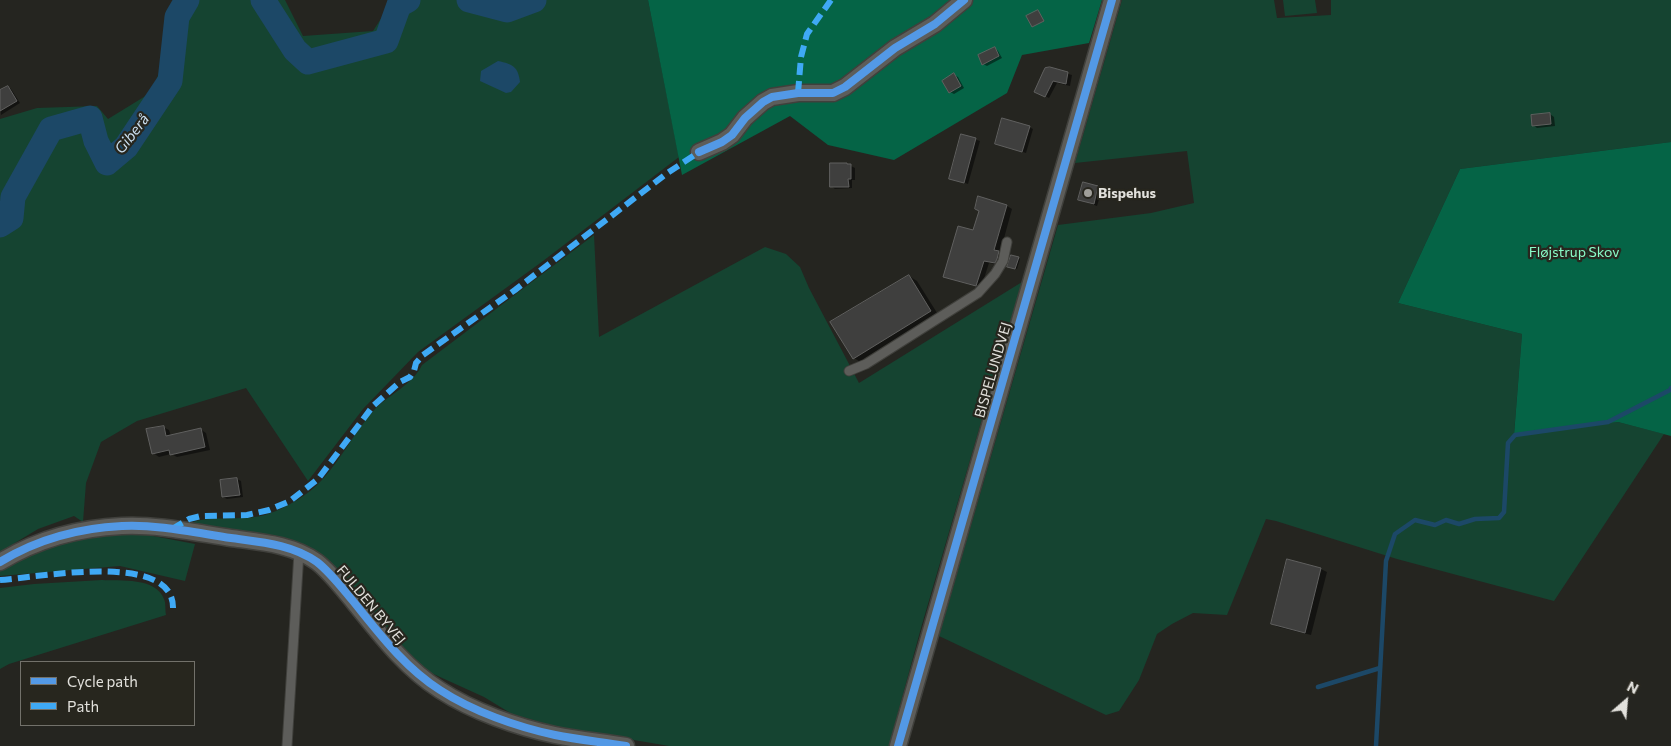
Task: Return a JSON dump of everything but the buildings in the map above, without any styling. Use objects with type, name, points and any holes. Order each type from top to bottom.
[{"type":"street","points":[[699,152],[722,142],[732,135],[745,118],[763,102],[772,97],[798,93],[833,93],[845,88],[895,48],[935,24],[964,0]]},
{"type":"street","name":"BISPELUNDVEJ","points":[[898,746],[1112,0]]},
{"type":"street","name":"FULDEN BYVEJ","points":[[0,562],[16,553],[58,536],[123,526],[172,529],[273,544],[299,552],[317,562],[332,576],[399,658],[438,689],[464,704],[504,720],[554,735],[626,746]]},
{"type":"lane","points":[[849,371],[866,364],[978,293],[1000,267],[1007,242]]},
{"type":"lane","points":[[286,746],[299,552]]},
{"type":"green space","points":[[176,0],[285,0],[303,36],[373,31],[393,0],[648,0],[679,157],[543,261],[418,352],[363,409],[308,481],[246,388],[137,421],[101,442],[86,483],[83,522],[74,516],[38,529],[0,552],[0,119],[37,108],[97,106],[108,119],[152,92],[160,70],[169,15]]},
{"type":"green space","points":[[648,0],[1102,0],[1089,43],[1022,55],[1007,93],[894,160],[828,145],[790,116],[682,175]]},
{"type":"green space","points":[[1122,0],[1274,0],[1277,18],[1331,15],[1331,0],[1671,0],[1671,142],[1460,169],[1398,303],[1522,334],[1514,434],[1618,422],[1664,434],[1554,601],[1397,559],[1266,519],[1227,615],[1193,613],[1157,634],[1139,680],[1119,711],[1106,715],[939,636],[1058,225],[1151,213],[1194,203],[1187,151],[1075,163]]},
{"type":"green space","points":[[1283,0],[1315,0],[1317,13],[1285,16]]},
{"type":"green space","name":"Fløjstrup Skov","points":[[1671,142],[1671,436],[1618,422],[1514,435],[1522,334],[1398,303],[1460,169]]},
{"type":"green space","points":[[594,235],[599,337],[765,247],[786,254],[800,267],[859,383],[1022,282],[921,628],[889,746],[669,746],[558,727],[512,714],[484,697],[429,672],[404,652],[283,539],[217,527],[186,525],[204,519],[258,517],[283,508],[304,496],[329,472],[375,409],[407,384],[422,365]]},
{"type":"green space","points":[[113,534],[148,535],[195,544],[185,581],[120,566],[0,576],[0,570],[58,543]]},
{"type":"green space","points":[[102,580],[137,582],[153,587],[160,592],[164,599],[166,615],[9,664],[0,669],[0,588]]},
{"type":"water","points":[[498,61],[511,65],[518,73],[520,82],[511,92],[506,93],[480,81],[481,71]]},
{"type":"waterway","name":"Giberå","points":[[0,225],[11,218],[13,197],[51,129],[90,118],[96,141],[107,163],[126,147],[170,81],[177,17],[187,0]]},
{"type":"waterway","name":"Giberå","points":[[263,0],[295,50],[308,62],[386,41],[399,5],[408,0]]},
{"type":"waterway","name":"Giberå","points":[[469,0],[507,10],[534,0]]},
{"type":"waterway","points":[[1376,746],[1386,561],[1395,534],[1415,520],[1435,525],[1446,520],[1459,524],[1475,519],[1499,518],[1504,512],[1508,443],[1515,435],[1608,422],[1671,388]]},
{"type":"waterway","points":[[1318,687],[1380,668]]},
{"type":"marked path","points":[[798,93],[801,57],[807,34],[831,0]]},
{"type":"marked path","points":[[172,529],[189,519],[201,516],[247,515],[269,510],[290,501],[318,479],[373,406],[400,382],[410,377],[416,363],[423,355],[515,290],[666,174],[699,152]]},
{"type":"marked path","points":[[0,580],[70,573],[128,573],[151,579],[167,590],[173,608]]},
{"type":"cycle path","points":[[699,152],[722,142],[732,135],[745,118],[763,102],[772,97],[798,93],[833,93],[845,87],[895,48],[935,24],[964,0]]},
{"type":"cycle path","points":[[898,746],[1112,0]]},
{"type":"cycle path","points":[[0,562],[28,547],[58,536],[90,529],[122,526],[176,529],[264,543],[297,551],[322,566],[382,637],[415,671],[453,698],[495,717],[540,732],[626,746]]},
{"type":"place","name":"Bispehus","points":[[1088,193]]}]
